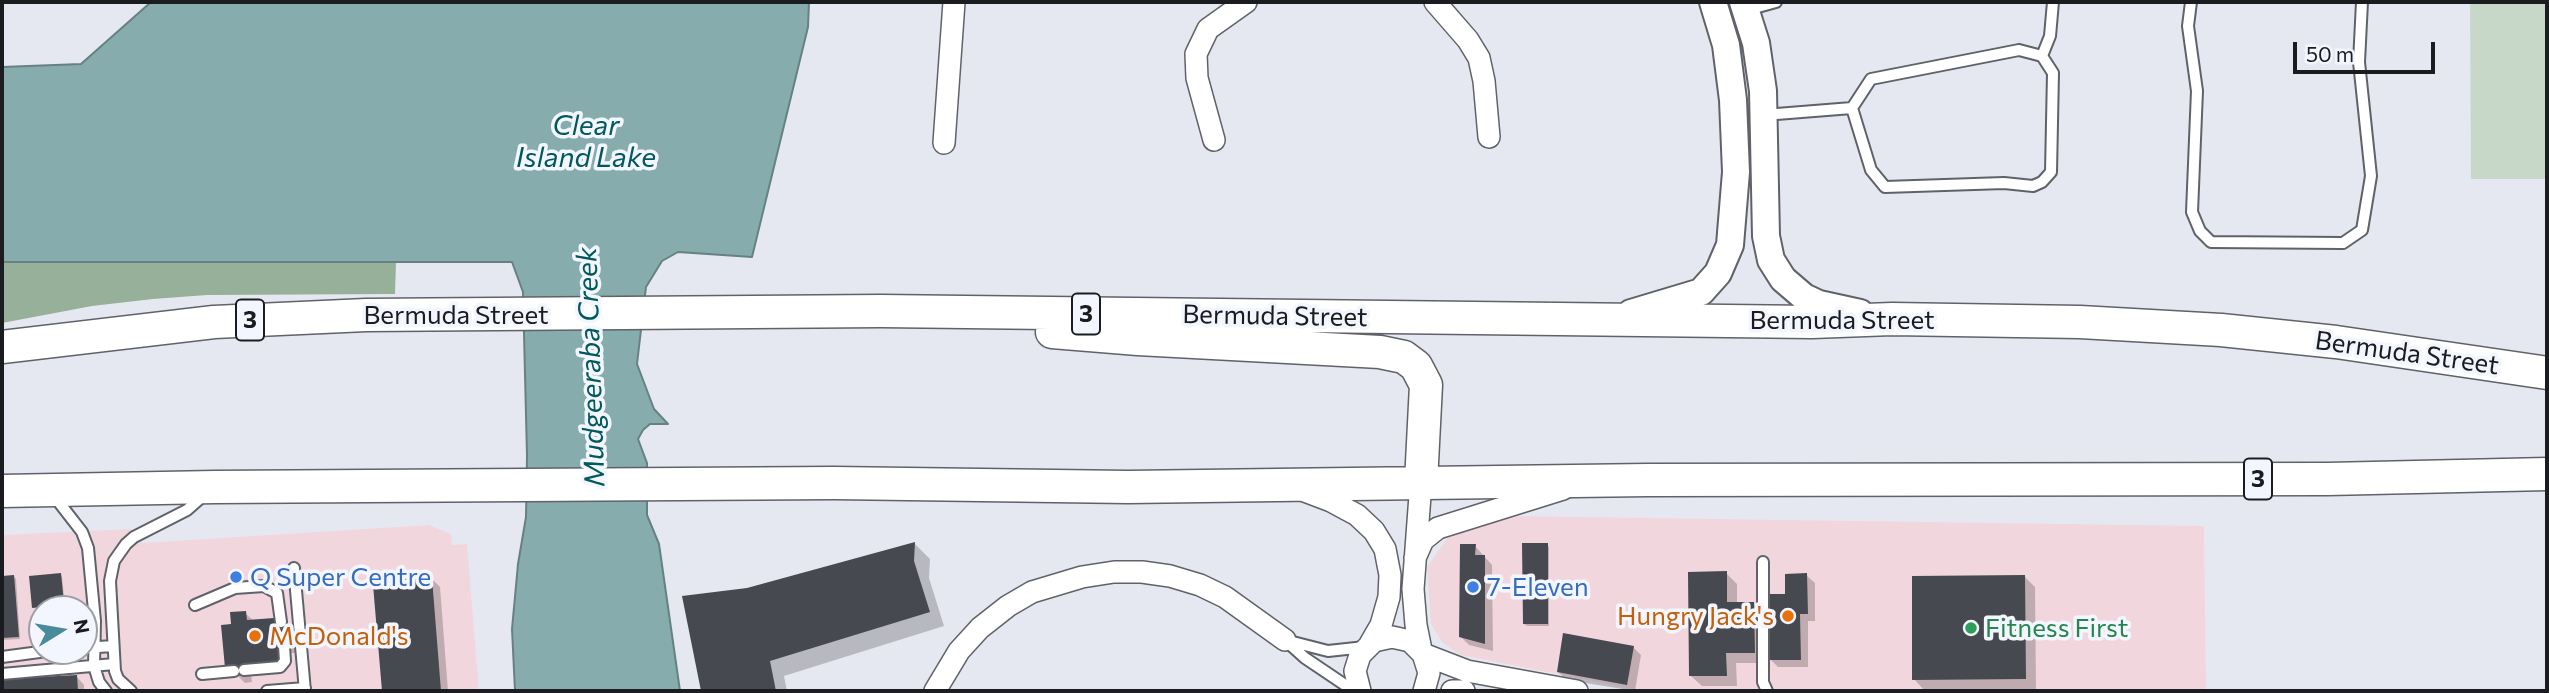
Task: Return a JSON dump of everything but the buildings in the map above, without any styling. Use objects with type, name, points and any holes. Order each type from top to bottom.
[{"type":"main road","name":"Bermuda Street","points":[[2,347],[214,321],[366,315],[881,311],[1812,322],[1885,319],[2068,322],[2221,330],[2336,342],[2547,373]]},
{"type":"main road","points":[[881,311],[987,326],[1103,337],[1396,354],[1413,363],[1425,381],[1427,401],[1421,482]]},
{"type":"main road","name":"3","points":[[2,491],[834,483],[1128,486],[1592,481],[2328,479],[2547,474]]},
{"type":"street","points":[[944,143],[954,2]]},
{"type":"street","points":[[1214,139],[1197,78],[1196,54],[1208,29],[1246,2]]},
{"type":"street","points":[[1435,2],[1468,40],[1479,58],[1489,137]]},
{"type":"street","points":[[1608,320],[1682,300],[1703,290],[1723,264],[1731,234],[1735,122],[1729,62],[1716,10],[1745,6],[1758,54],[1764,126],[1766,236],[1770,256],[1777,270],[1793,288],[1812,301],[1885,319]]},
{"type":"street","points":[[1731,234],[1742,254],[1754,253],[1756,172],[1764,126]]},
{"type":"street","points":[[1415,558],[1425,537],[1442,526],[1592,481]]},
{"type":"street","points":[[1421,482],[1414,606],[1422,652],[1429,673],[1424,691]]},
{"type":"street","points":[[1282,484],[1346,508],[1370,526],[1381,542],[1388,561],[1390,597],[1381,625],[1356,666],[1360,691]]},
{"type":"street","points":[[935,691],[959,651],[980,628],[1008,606],[1032,592],[1082,577],[1114,572],[1170,576],[1200,585],[1225,597],[1284,640]]},
{"type":"street","points":[[1369,645],[1383,638],[1397,637],[1410,641],[1422,652],[1460,669],[1519,686],[1577,691]]},
{"type":"street","points":[[1452,691],[1464,691]]},
{"type":"lane","points":[[1745,6],[1776,2]]},
{"type":"lane","points":[[2042,56],[2050,36],[2053,2]]},
{"type":"lane","points":[[2191,2],[2188,26],[2197,92],[2192,212],[2200,231],[2211,242],[2343,243],[2362,230],[2371,176],[2359,62],[2362,2]]},
{"type":"lane","points":[[1764,126],[1852,108],[1871,79],[2019,51],[2042,56],[2053,73],[2050,172],[2042,182],[2033,186],[2004,183],[1885,187],[1871,170],[1852,108]]},
{"type":"lane","points":[[131,691],[118,679],[114,664],[110,571],[120,551],[134,537],[187,510],[215,487]]},
{"type":"lane","points":[[50,491],[75,521],[88,548],[93,595]]},
{"type":"lane","points":[[1763,562],[1763,674],[1767,691]]},
{"type":"lane","points":[[267,691],[305,690],[293,568]]},
{"type":"lane","points":[[195,605],[235,588],[264,586],[277,593],[281,622]]},
{"type":"lane","points":[[1284,640],[1328,651],[1369,645]]},
{"type":"lane","points":[[1284,640],[1305,658],[1354,691]]},
{"type":"lane","points":[[98,647],[113,646]]},
{"type":"lane","points":[[202,674],[279,667],[285,660],[284,646]]},
{"type":"lane","points":[[2,657],[28,654]]},
{"type":"lane","points":[[2,674],[114,664]]},
{"type":"lane","points":[[94,666],[99,682],[106,691]]},
{"type":"shaded area","points":[[2470,2],[2547,2],[2547,179],[2471,179]]},
{"type":"shaded area","points":[[2,262],[396,262],[395,294],[207,295],[92,306],[2,323]]},
{"type":"shaded area","points":[[1510,516],[2204,526],[2206,691],[1643,691],[1461,655],[1442,642],[1431,624],[1427,567],[1449,536],[1471,525]]},
{"type":"shaded area","name":"Q Super Centre","points":[[429,525],[451,534],[452,545],[467,544],[479,691],[2,691],[2,535],[130,529],[142,543]]},
{"type":"water","name":"Clear Island Lake","points":[[151,2],[809,2],[808,27],[752,257],[678,252],[662,261],[646,287],[637,364],[654,409],[668,424],[650,424],[638,439],[647,463],[647,515],[659,544],[680,691],[515,691],[512,629],[518,564],[526,517],[527,456],[523,292],[512,262],[2,262],[2,67],[81,64]]},
{"type":"place","name":"Q Super Centre","points":[[236,577]]},
{"type":"place","name":"7-Eleven","points":[[1473,587]]},
{"type":"place","name":"Hungry Jack's","points":[[1788,616]]},
{"type":"place","name":"Fitness First","points":[[1971,628]]},
{"type":"place","name":"McDonald's","points":[[255,636]]},
{"type":"water label","name":"Mudgeeraba Creek","points":[[591,367]]}]
